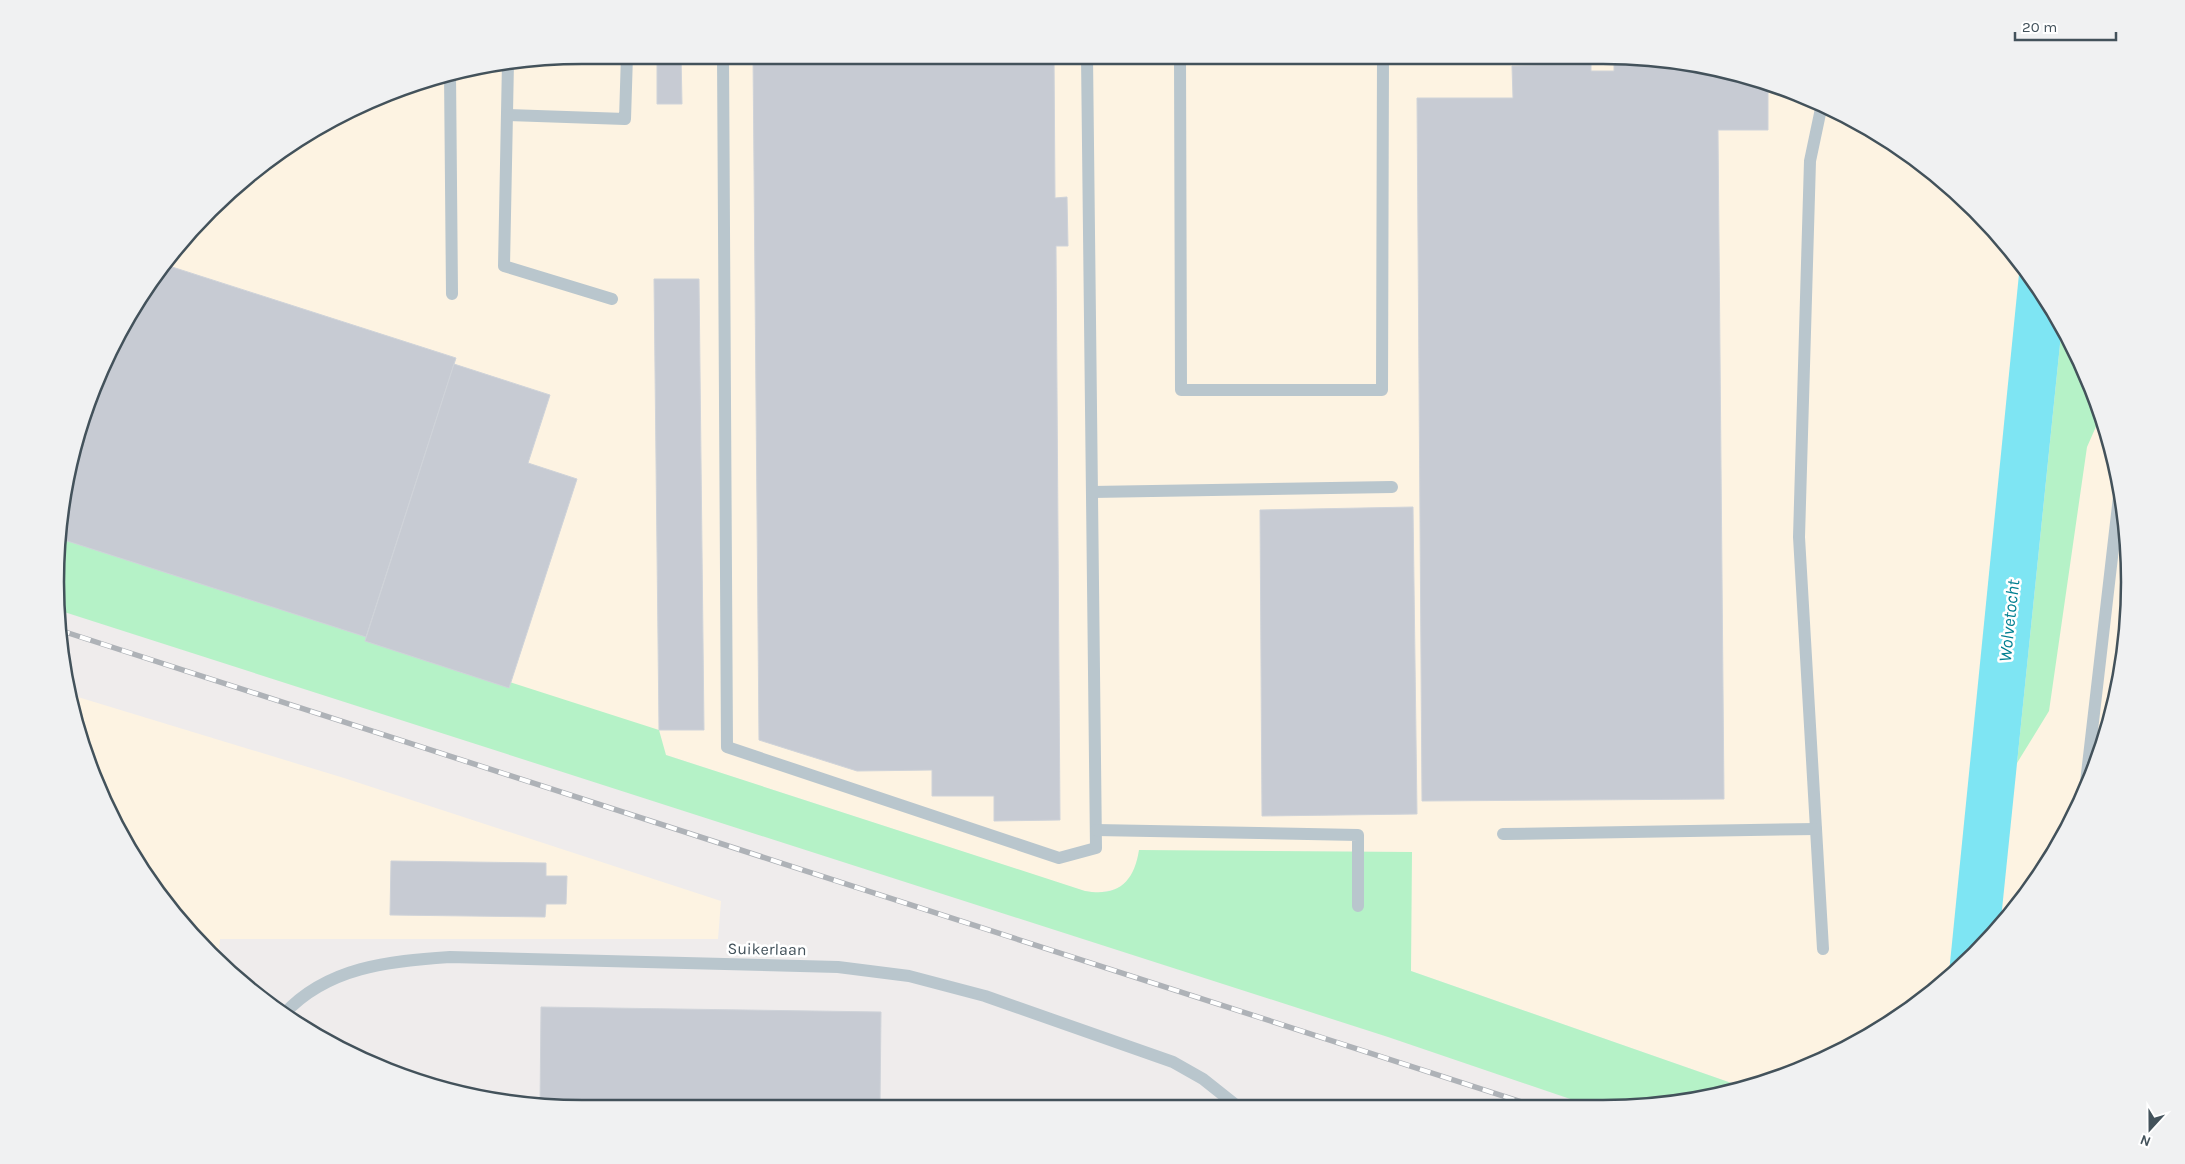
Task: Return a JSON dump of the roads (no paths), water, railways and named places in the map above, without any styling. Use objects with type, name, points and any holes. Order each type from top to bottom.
[{"type":"lane","points":[[507,115],[625,119],[627,64]]},
{"type":"lane","points":[[723,64],[727,747],[1058,858],[1096,848],[1087,64]]},
{"type":"lane","points":[[1180,64],[1181,390],[1382,390],[1382,64]]},
{"type":"lane","points":[[508,69],[504,266],[612,299]]},
{"type":"lane","points":[[450,81],[452,294]]},
{"type":"lane","points":[[1820,112],[1810,161],[1799,537],[1823,949]]},
{"type":"lane","points":[[1092,492],[1392,486]]},
{"type":"lane","points":[[2088,764],[2117,514]]},
{"type":"lane","points":[[1503,834],[1816,829]]},
{"type":"lane","points":[[1096,830],[1358,835],[1358,906]]},
{"type":"lane","name":"Suikerlaan","points":[[289,1010],[322,983],[344,974],[385,964],[450,957],[838,967],[880,971],[986,996],[1173,1062],[1203,1079],[1229,1100]]},
{"type":"water","name":"Wolvetocht","points":[[2019,274],[2034,294],[2061,339],[2002,913],[1950,967]]},
{"type":"railway","points":[[66,632],[1516,1100]]}]
